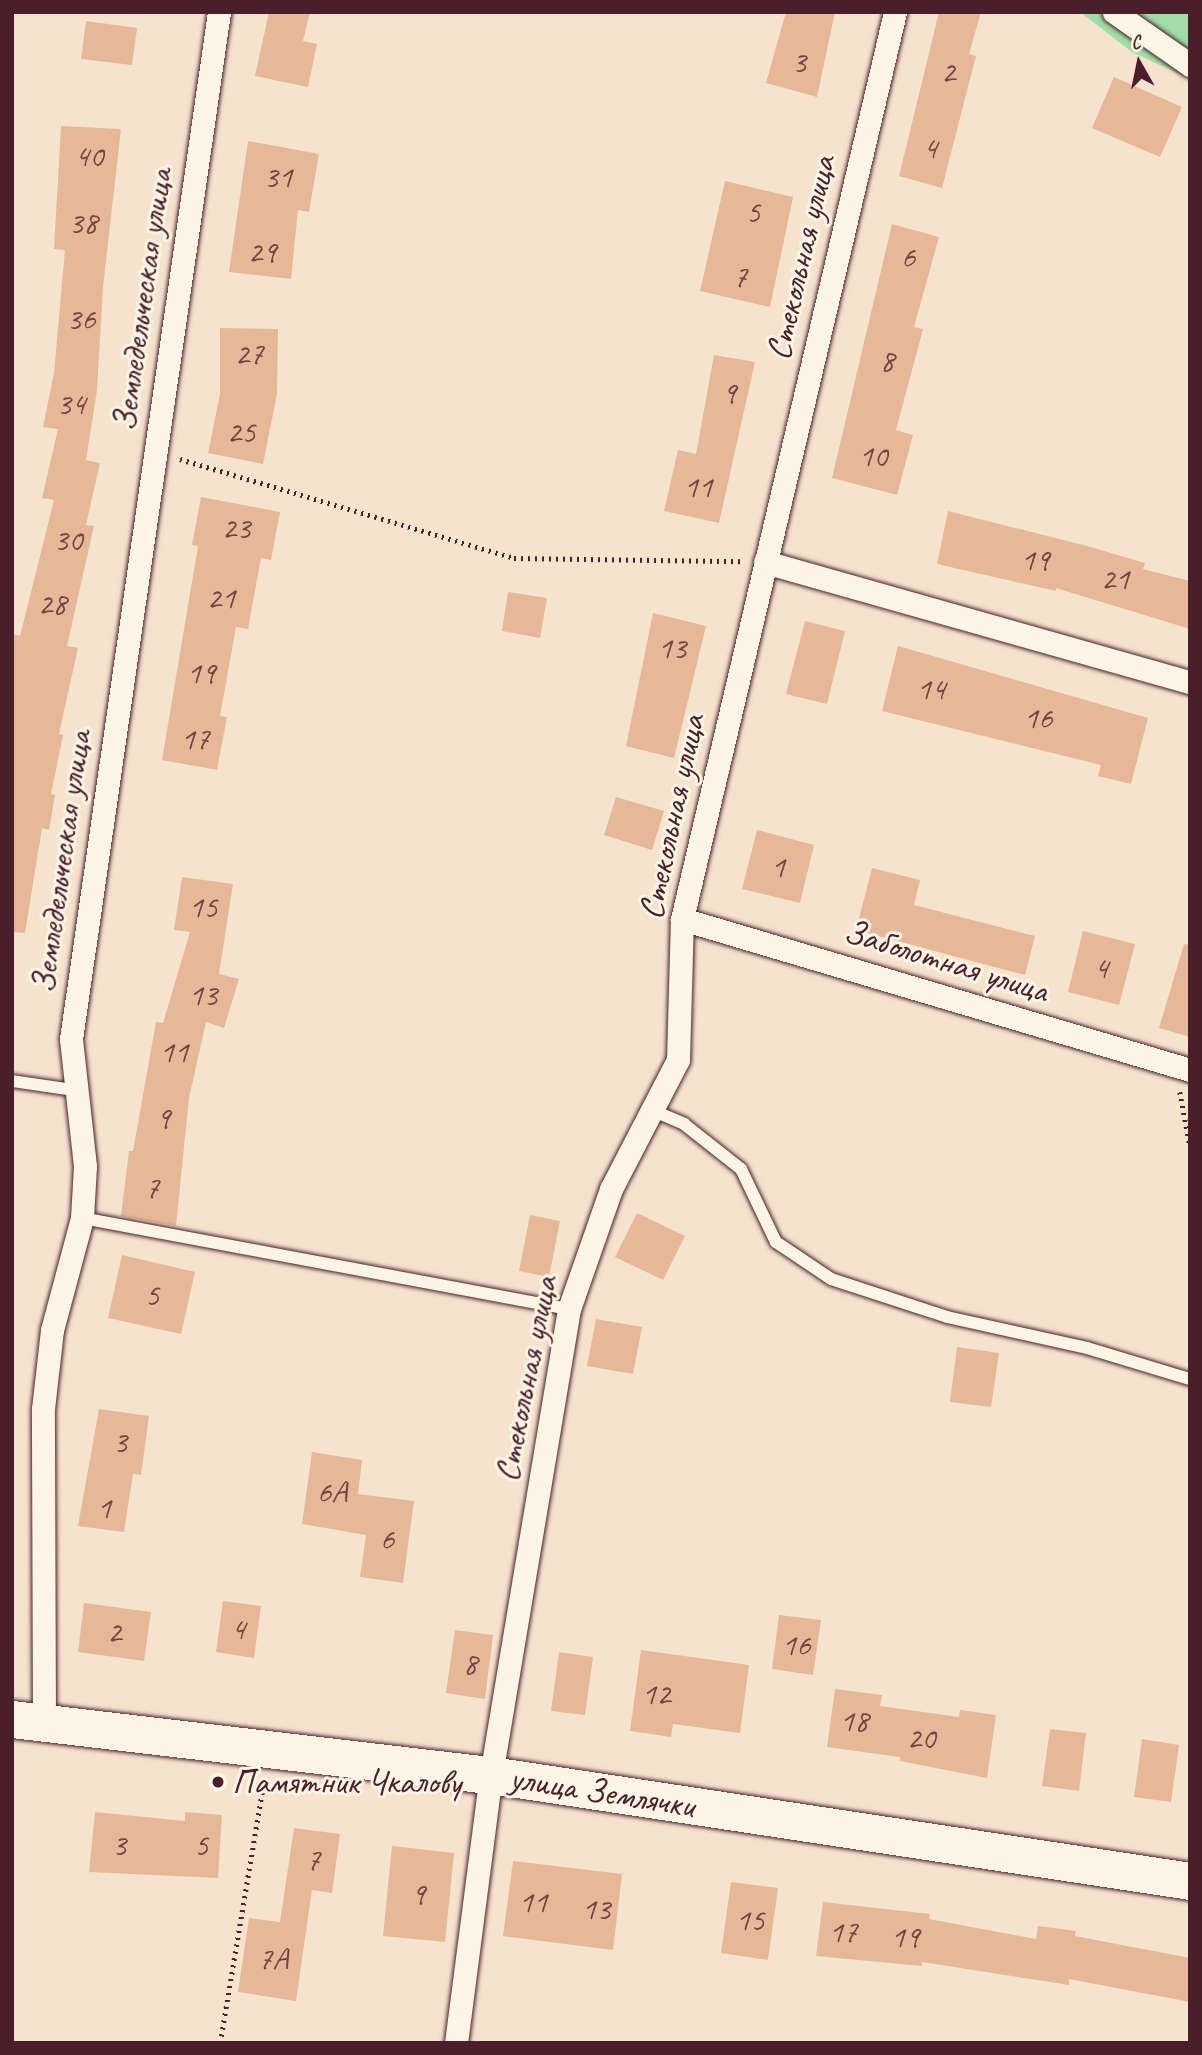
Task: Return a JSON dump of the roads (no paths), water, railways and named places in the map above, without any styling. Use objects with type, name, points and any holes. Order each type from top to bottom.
[{"type":"main road","name":"улица Землячки","points":[[28,1720],[270,1746],[491,1775],[1190,1881]]},
{"type":"street","name":"Земледельческая улица","points":[[28,1720],[43,1409],[52,1330],[82,1218],[82,1109],[74,1090],[71,1040],[219,12]]},
{"type":"street","name":"Стекольная улица","points":[[456,2043],[491,1775],[569,1309],[611,1189],[678,1060],[682,919],[895,12]]},
{"type":"street","points":[[1114,12],[1190,65]]},
{"type":"street","points":[[765,562],[1190,682]]},
{"type":"street","name":"Заболотная улица","points":[[682,919],[1182,1068]]},
{"type":"lane","points":[[12,1081],[74,1090]]},
{"type":"lane","points":[[653,1111],[684,1124],[741,1169],[776,1242],[831,1279],[947,1317],[1087,1348],[1190,1379]]},
{"type":"lane","points":[[82,1218],[569,1309]]},
{"type":"place","name":"Памятник Чкалову","points":[[218,1782]]}]
